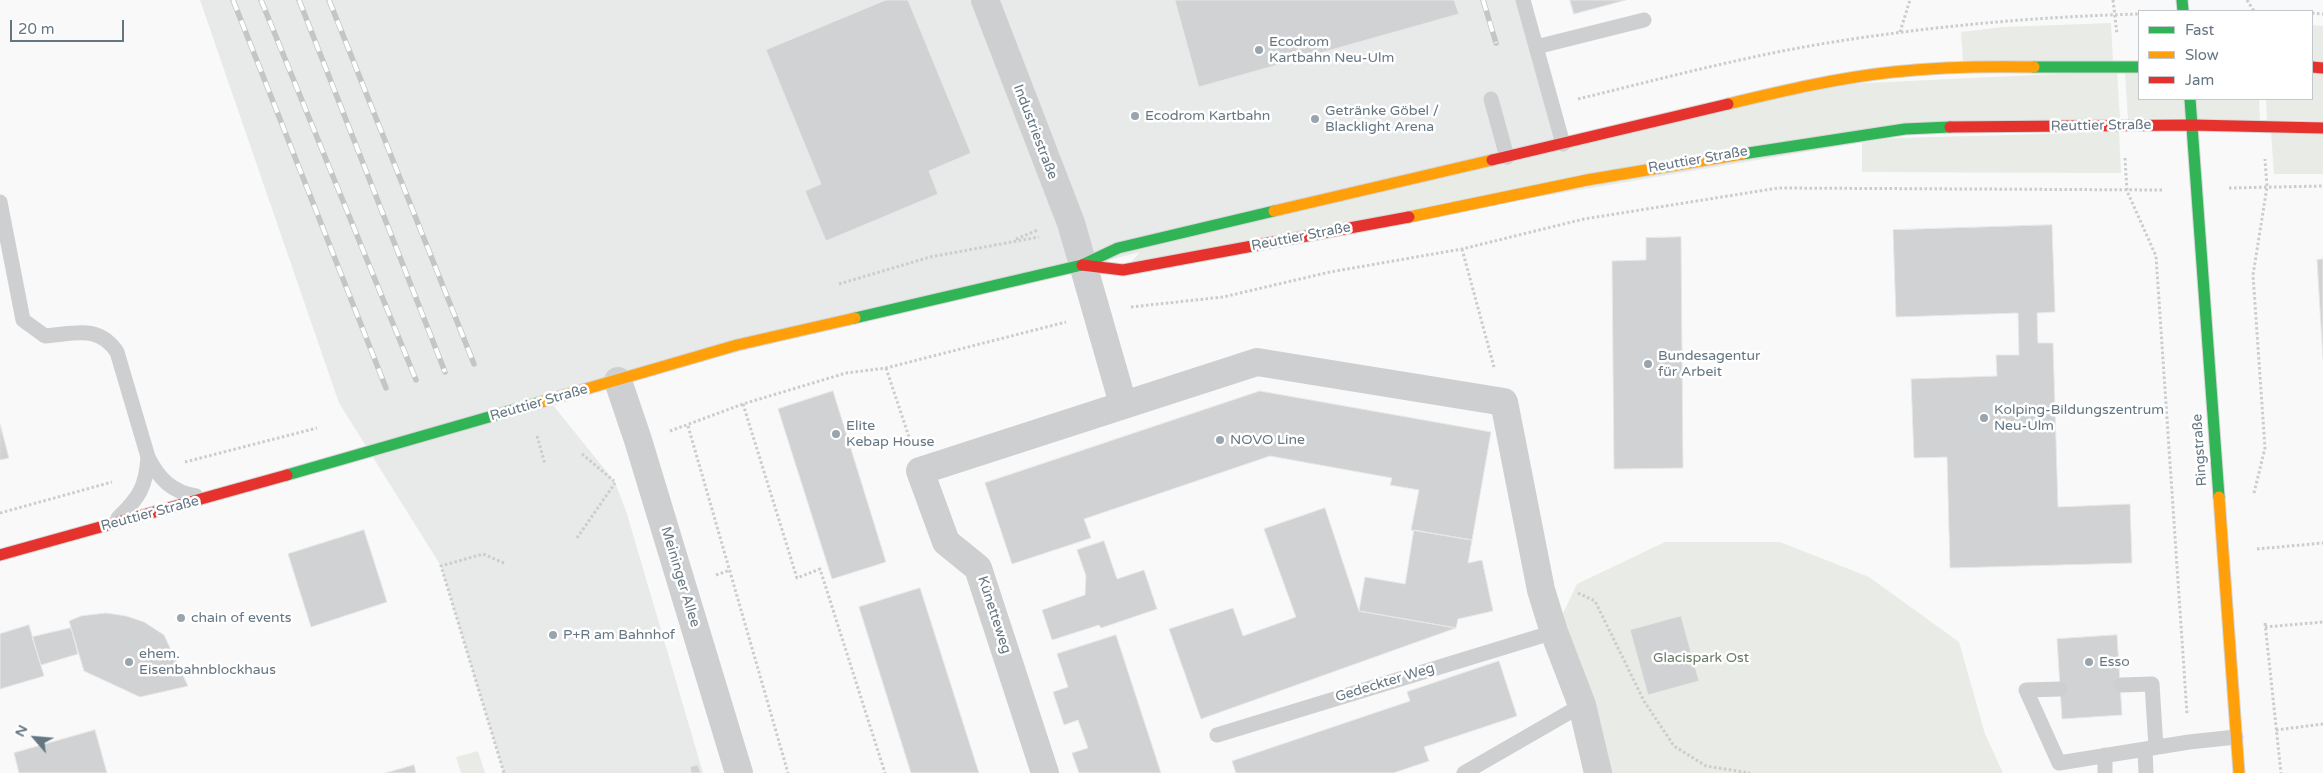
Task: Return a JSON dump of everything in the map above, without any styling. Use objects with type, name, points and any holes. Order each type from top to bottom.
[{"type":"main road","name":"Reuttier Straße","points":[[0,555],[207,498],[746,343],[1082,265],[1118,248],[1825,82],[1914,70],[2138,67]]},
{"type":"main road","name":"Ringstraße","points":[[2190,100],[2239,773]]},
{"type":"main road","name":"Reuttier Straße","points":[[1082,265],[1123,270],[1369,225],[1693,160],[1887,131],[1970,126],[2192,125],[2323,128]]},
{"type":"street","name":"Industriestraße","points":[[985,0],[1071,223],[1082,265]]},
{"type":"street","points":[[1082,265],[1123,404]]},
{"type":"street","points":[[920,471],[1257,362],[1504,402],[1542,590],[1554,632],[1582,704],[1598,773]]},
{"type":"street","name":"Meininger Allee","points":[[618,380],[739,773]]},
{"type":"street","name":"Künetteweg","points":[[920,471],[946,542],[978,568],[1045,773]]},
{"type":"lane","points":[[1523,0],[1563,144]]},
{"type":"lane","points":[[1536,47],[1644,20]]},
{"type":"lane","points":[[1491,99],[1507,157]]},
{"type":"lane","points":[[0,202],[23,320],[46,336],[86,332],[101,335],[110,341],[117,352],[148,457],[154,471],[168,485],[182,494],[207,498]]},
{"type":"lane","points":[[112,524],[132,505],[142,491],[147,473],[148,457]]},
{"type":"lane","name":"Gedeckter Weg","points":[[1217,735],[1554,632]]},
{"type":"lane","points":[[2121,686],[2152,684],[2151,748],[2146,773]]},
{"type":"lane","points":[[2060,689],[2026,690],[2059,763],[2073,767],[2105,756],[2189,742],[2236,737]]},
{"type":"lane","points":[[1464,773],[1582,704]]},
{"type":"lane","points":[[2105,756],[2105,773]]},
{"type":"path","points":[[1900,32],[1910,0]]},
{"type":"path","points":[[2113,0],[2115,15],[2138,14]]},
{"type":"path","points":[[2254,503],[2254,493],[2265,448],[2253,275],[2268,186],[2263,126]]},
{"type":"path","points":[[2268,186],[2323,186]]},
{"type":"path","points":[[638,440],[688,426],[743,404],[846,373],[886,368],[1132,306],[1223,297],[1330,272],[1462,249],[1584,219],[1778,188],[2077,191]]},
{"type":"path","points":[[2127,191],[2156,256],[2189,742]]},
{"type":"path","points":[[1462,249],[1504,402]]},
{"type":"path","points":[[886,368],[920,471]]},
{"type":"path","points":[[743,404],[797,578],[820,569],[885,773]]},
{"type":"path","points":[[688,426],[788,773]]},
{"type":"path","points":[[578,538],[615,482],[582,454]]},
{"type":"path","points":[[2256,540],[2258,559]]},
{"type":"path","points":[[2257,550],[2323,543]]},
{"type":"path","points":[[504,562],[483,554],[441,566],[504,773]]},
{"type":"path","points":[[716,575],[730,570]]},
{"type":"path","points":[[1542,590],[1567,589],[1595,601],[1644,701],[1674,746],[1706,766],[1750,773]]},
{"type":"path","points":[[2264,617],[2280,773]]},
{"type":"path","points":[[2265,627],[2323,622]]},
{"type":"path","points":[[2276,730],[2323,724]]},
{"type":"shaded area","points":[[200,0],[1523,0],[1564,147],[548,399],[615,482],[627,514],[703,773],[504,773],[441,566],[339,403]]},
{"type":"green space","points":[[2111,23],[2113,61],[1963,61],[1961,32],[2003,27]]},
{"type":"green space","points":[[2313,25],[2323,26],[2323,62],[2313,61]]},
{"type":"green space","points":[[2117,71],[2120,119],[1971,124],[1128,266],[1150,240],[1827,85]]},
{"type":"green space","points":[[2125,73],[2138,73],[2138,100],[2184,100],[2186,118],[2128,119]]},
{"type":"green space","points":[[2313,73],[2323,73],[2323,121],[2267,120],[2266,100],[2313,100]]},
{"type":"green space","points":[[2195,100],[2259,100],[2260,120],[2196,119]]},
{"type":"green space","points":[[2119,132],[2121,173],[1862,172],[1862,139]]},
{"type":"green space","points":[[2271,133],[2323,134],[2323,174],[2274,174]]},
{"type":"green space","name":"Glacispark Ost","points":[[1665,542],[1780,542],[1869,577],[1959,642],[1985,734],[2003,773],[1598,773],[1554,632],[1577,584]]},
{"type":"green space","points":[[478,751],[485,773],[461,773],[456,757]]},
{"type":"building","points":[[886,0],[908,0],[971,153],[929,171],[938,194],[826,241],[805,191],[821,184],[766,50]]},
{"type":"building","name":"Ecodrom Kartbahn Neu-Ulm","points":[[1175,0],[1454,0],[1459,14],[1199,87]]},
{"type":"building","points":[[1570,0],[1626,0],[1574,14]]},
{"type":"building","name":"Kolping-Bildungszentrum Neu-Ulm","points":[[2052,225],[2055,312],[2037,313],[2038,343],[2053,343],[2058,507],[2130,504],[2132,563],[1950,568],[1947,457],[1914,458],[1911,379],[1997,376],[1996,355],[2019,355],[2018,313],[1896,317],[1893,230]]},
{"type":"building","name":"Bundesagentur für Arbeit","points":[[1681,237],[1683,468],[1614,469],[1612,261],[1646,260],[1646,238]]},
{"type":"building","points":[[2323,259],[2323,359],[2317,260]]},
{"type":"building","points":[[833,391],[886,562],[832,579],[778,409]]},
{"type":"building","points":[[1260,391],[1491,432],[1472,540],[1411,530],[1419,490],[1390,485],[1392,478],[1270,456],[1084,519],[1091,538],[1012,564],[985,483]]},
{"type":"building","points":[[0,424],[9,458],[0,460]]},
{"type":"building","points":[[1325,508],[1359,611],[1456,628],[1201,719],[1169,629],[1233,608],[1243,636],[1296,617],[1264,529]]},
{"type":"building","points":[[364,530],[387,602],[311,627],[288,554]]},
{"type":"building","points":[[1414,530],[1472,540],[1468,563],[1482,560],[1493,611],[1458,619],[1456,628],[1359,611],[1365,577],[1405,584]]},
{"type":"building","points":[[1104,541],[1117,579],[1144,570],[1157,609],[1101,628],[1099,625],[1052,640],[1042,610],[1085,595],[1086,576],[1077,550]]},
{"type":"building","points":[[920,588],[979,773],[911,773],[859,607]]},
{"type":"building","name":"ehem. Eisenbahnblockhaus","points":[[106,613],[126,616],[144,622],[164,635],[188,686],[140,697],[84,671],[69,621],[81,616]]},
{"type":"building","points":[[1681,616],[1699,681],[1648,695],[1630,630]]},
{"type":"building","points":[[29,625],[44,676],[0,689],[0,634]]},
{"type":"building","points":[[71,628],[78,654],[41,665],[32,637]]},
{"type":"building","points":[[1116,635],[1161,773],[1079,773],[1072,753],[1088,748],[1078,720],[1064,725],[1053,692],[1068,687],[1057,654]]},
{"type":"building","name":"Esso","points":[[2117,635],[2122,715],[2062,719],[2057,639]]},
{"type":"building","points":[[1499,661],[1517,716],[1424,747],[1429,761],[1393,773],[1236,773],[1232,761],[1410,701],[1407,692]]},
{"type":"building","points":[[95,730],[107,773],[19,773],[14,753]]},
{"type":"building","points":[[414,765],[416,773],[386,773]]},
{"type":"building","points":[[698,765],[701,773],[691,773],[690,767]]},
{"type":"railway","points":[[233,0],[386,388]]},
{"type":"railway","points":[[261,0],[416,380]]},
{"type":"railway","points":[[299,0],[445,372]]},
{"type":"railway","points":[[329,0],[474,364]]},
{"type":"railway","points":[[1483,0],[1496,43]]},
{"type":"traffic: fast","points":[[2182,0],[2183,10]]},
{"type":"traffic: fast","points":[[2034,67],[2138,67]]},
{"type":"traffic: fast","points":[[2190,100],[2219,497]]},
{"type":"traffic: fast","points":[[1742,154],[1905,129],[1950,127]]},
{"type":"traffic: fast","points":[[855,318],[1082,265],[1118,248],[1274,211]]},
{"type":"traffic: fast","points":[[287,475],[541,402]]},
{"type":"traffic: slow","points":[[1728,104],[1830,81],[1893,72],[1963,67],[2034,67]]},
{"type":"traffic: slow","points":[[1409,217],[1587,180],[1742,154]]},
{"type":"traffic: slow","points":[[1274,211],[1492,160]]},
{"type":"traffic: slow","points":[[541,402],[737,345],[855,318]]},
{"type":"traffic: slow","points":[[2219,497],[2239,773]]},
{"type":"traffic: jam","points":[[2313,67],[2323,68]]},
{"type":"traffic: jam","points":[[1492,160],[1728,104]]},
{"type":"traffic: jam","points":[[1950,127],[2192,125],[2323,128]]},
{"type":"traffic: jam","points":[[1082,265],[1123,270],[1409,217]]},
{"type":"traffic: jam","points":[[0,555],[287,475]]},
{"type":"place","name":"Ecodrom Kartbahn Neu-Ulm","points":[[1259,50]]},
{"type":"place","name":"Ecodrom Kartbahn","points":[[1135,116]]},
{"type":"place","name":"Getränke Göbel / Blacklight Arena","points":[[1315,119]]},
{"type":"place","name":"Bundesagentur für Arbeit","points":[[1648,364]]},
{"type":"place","name":"Kolping-Bildungszentrum Neu-Ulm","points":[[1984,418]]},
{"type":"place","name":"Elite Kebap House","points":[[836,434]]},
{"type":"place","name":"NOVO Line","points":[[1220,440]]},
{"type":"place","name":"chain of events","points":[[181,618]]},
{"type":"place","name":"P+R am Bahnhof","points":[[553,635]]},
{"type":"place","name":"ehem. Eisenbahnblockhaus","points":[[129,662]]},
{"type":"place","name":"Esso","points":[[2089,662]]}]
